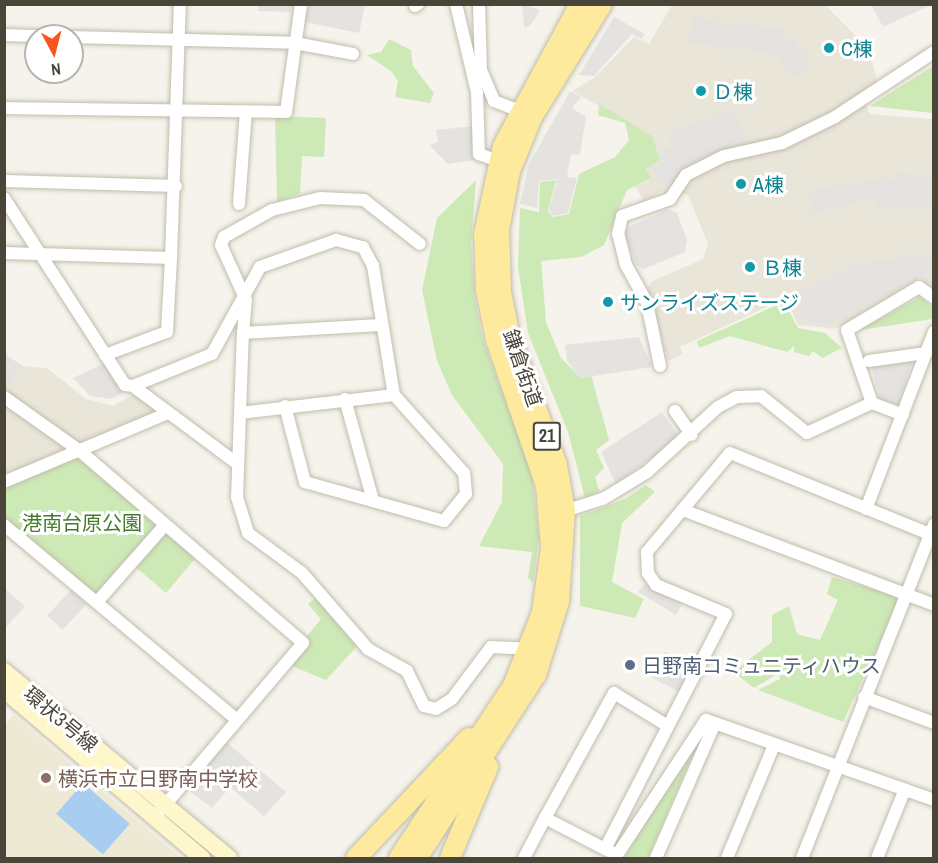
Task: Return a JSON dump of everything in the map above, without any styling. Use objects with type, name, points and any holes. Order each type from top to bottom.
[{"type":"main road","name":"鎌倉街道","points":[[538,650],[548,576],[549,513],[540,459],[496,340],[486,290],[484,234],[498,161],[518,110],[580,4]]},
{"type":"main road","name":"鎌倉街道","points":[[417,858],[502,716],[538,650],[566,557],[565,511],[557,465],[510,337],[501,292],[499,230],[510,171],[532,117],[602,4]]},
{"type":"main road","name":"鎌倉街道","points":[[399,858],[502,716]]},
{"type":"main road","name":"21","points":[[356,858],[431,773],[502,716]]},
{"type":"main road","name":"21","points":[[450,858],[502,716]]},
{"type":"street","points":[[105,356],[167,332],[176,186],[180,4]]},
{"type":"street","points":[[4,108],[286,112],[302,4]]},
{"type":"street","points":[[456,4],[482,88],[494,101],[518,110]]},
{"type":"street","points":[[479,4],[482,88],[479,154],[498,161]]},
{"type":"street","points":[[4,35],[24,36]]},
{"type":"street","points":[[84,37],[295,43],[353,54]]},
{"type":"street","points":[[660,366],[647,303],[626,265],[618,234],[621,216],[670,199],[686,175],[724,156],[782,143],[835,117],[933,52]]},
{"type":"street","points":[[239,204],[246,111]]},
{"type":"street","points":[[4,182],[176,186]]},
{"type":"street","points":[[4,198],[124,385],[133,386],[212,354],[246,300],[260,267],[336,240],[363,246],[373,266],[380,325],[394,395],[464,473],[466,494],[444,521],[305,482],[285,406]]},
{"type":"street","points":[[420,244],[364,200],[292,202],[224,237],[220,245],[232,280],[246,300],[235,462],[237,497],[248,534],[302,573],[368,649],[407,671],[424,706],[436,709],[452,699],[491,647],[538,650]]},
{"type":"street","points":[[4,253],[171,258]]},
{"type":"street","points":[[872,403],[846,330],[919,287],[933,298]]},
{"type":"street","points":[[243,333],[380,325]]},
{"type":"street","points":[[866,509],[933,332]]},
{"type":"street","points":[[869,361],[926,353]]},
{"type":"street","points":[[133,386],[166,414],[235,462]]},
{"type":"street","points":[[240,413],[394,395]]},
{"type":"street","points":[[565,511],[603,499],[692,435],[718,407],[737,397],[761,396],[807,433],[872,403],[903,415]]},
{"type":"street","points":[[4,397],[80,451],[164,526],[303,643],[235,718],[159,812]]},
{"type":"street","points":[[345,399],[373,501]]},
{"type":"street","points":[[675,411],[692,435]]},
{"type":"street","points":[[4,482],[166,414]]},
{"type":"street","points":[[605,849],[666,725],[726,614],[667,592],[648,573],[647,552],[730,453],[866,509],[931,529],[907,596],[864,697],[840,765],[802,858]]},
{"type":"street","points":[[683,510],[933,605]]},
{"type":"street","points":[[4,525],[235,718]]},
{"type":"street","points":[[97,602],[164,526]]},
{"type":"street","name":"環状3号線","points":[[4,671],[159,812],[202,858]]},
{"type":"street","name":"環状3号線","points":[[4,690],[159,812],[228,858]]},
{"type":"street","points":[[524,858],[614,693],[666,725]]},
{"type":"street","points":[[864,697],[933,723]]},
{"type":"street","points":[[545,818],[616,857],[699,726],[706,720],[774,746],[840,765],[933,800]]},
{"type":"street","points":[[656,858],[715,723]]},
{"type":"street","points":[[727,858],[774,746]]},
{"type":"street","points":[[877,858],[905,789]]},
{"type":"shaded area","points":[[258,4],[293,5],[291,12],[258,11]]},
{"type":"shaded area","points":[[871,4],[931,4],[931,5],[883,27]]},
{"type":"shaded area","points":[[309,5],[365,5],[359,33],[305,22]]},
{"type":"shaded area","points":[[522,5],[540,10],[530,26],[524,28]]},
{"type":"shaded area","points":[[672,5],[825,5],[868,48],[878,82],[860,93],[870,114],[933,119],[933,289],[920,278],[835,329],[798,325],[786,298],[680,347],[683,354],[668,361],[647,291],[651,282],[703,259],[708,244],[688,195],[663,191],[644,201],[635,186],[650,179],[646,169],[655,155],[652,136],[572,91],[594,78],[634,37],[649,44]]},
{"type":"shaded area","points":[[614,17],[645,34],[641,39],[632,34],[594,76],[579,75]]},
{"type":"shaded area","points":[[692,17],[718,20],[717,29],[726,30],[727,22],[784,29],[784,42],[792,37],[812,65],[794,78],[775,54],[688,43]]},
{"type":"shaded area","points":[[570,91],[581,97],[572,108],[586,117],[580,155],[571,154],[567,177],[577,178],[568,213],[553,216],[549,210],[557,179],[539,181],[537,208],[520,204],[529,164]]},
{"type":"shaded area","points":[[726,110],[733,112],[749,142],[683,173],[667,188],[651,168],[661,162],[657,153],[672,146],[668,139],[678,130]]},
{"type":"shaded area","points":[[474,126],[474,160],[448,164],[429,145],[438,142],[436,130]]},
{"type":"shaded area","points":[[895,173],[933,174],[933,210],[876,208],[874,199],[811,214],[809,191],[885,177],[896,180]]},
{"type":"shaded area","points":[[668,209],[677,213],[687,240],[685,252],[644,269],[636,265],[625,235],[628,227]]},
{"type":"shaded area","points":[[896,254],[933,256],[933,285],[921,276],[828,326],[804,320],[793,295],[861,262],[895,260]]},
{"type":"shaded area","points":[[639,337],[652,367],[581,378],[567,361],[565,345]]},
{"type":"shaded area","points":[[5,354],[22,366],[47,368],[86,399],[113,406],[139,391],[166,414],[80,451],[5,473]]},
{"type":"shaded area","points":[[5,354],[22,366],[8,386],[5,384]]},
{"type":"shaded area","points":[[913,359],[899,405],[880,399],[871,366]]},
{"type":"shaded area","points":[[109,361],[126,391],[111,399],[90,396],[73,378]]},
{"type":"shaded area","points":[[662,412],[679,437],[616,484],[601,452]]},
{"type":"shaded area","points":[[645,584],[682,604],[676,615],[638,592]]},
{"type":"shaded area","points":[[5,589],[25,606],[7,626],[5,624]]},
{"type":"shaded area","points":[[71,590],[86,604],[62,630],[47,616]]},
{"type":"shaded area","points":[[665,652],[692,666],[679,691],[652,678]]},
{"type":"shaded area","name":"横浜市立日野南中学校","points":[[13,715],[181,858],[5,858],[5,724]]},
{"type":"shaded area","points":[[226,742],[286,792],[264,816],[230,787],[212,808],[188,790]]},
{"type":"green space","points":[[389,39],[411,50],[413,66],[434,93],[430,103],[395,97],[398,81],[391,71],[367,55],[381,52]]},
{"type":"green space","points":[[933,66],[933,113],[870,106]]},
{"type":"green space","points":[[599,104],[652,136],[660,160],[646,169],[651,178],[627,190],[604,245],[581,257],[541,261],[546,322],[561,358],[581,378],[591,375],[609,440],[596,450],[604,468],[595,477],[599,491],[585,498],[568,432],[528,333],[518,267],[520,208],[539,212],[540,182],[556,180],[548,211],[553,217],[569,214],[579,174],[615,157],[629,140],[625,123],[598,115]]},
{"type":"green space","points":[[275,116],[326,118],[324,157],[302,156],[300,193],[277,202]]},
{"type":"green space","points":[[476,180],[471,243],[475,299],[483,340],[532,474],[539,537],[533,583],[528,578],[532,552],[479,546],[502,502],[503,464],[452,395],[437,361],[422,290],[437,218]]},
{"type":"green space","points":[[920,297],[933,308],[933,319],[860,330]]},
{"type":"green space","points":[[784,302],[798,328],[825,333],[842,348],[822,358],[813,351],[809,356],[794,352],[794,346],[787,352],[730,336],[699,348],[697,341]]},
{"type":"green space","name":"港南台原公園","points":[[80,451],[198,555],[166,593],[132,564],[97,602],[5,525],[5,482]]},
{"type":"green space","points":[[646,485],[655,492],[622,523],[612,582],[644,599],[635,618],[580,606],[580,516],[625,499]]},
{"type":"green space","points":[[832,577],[896,596],[897,604],[843,722],[758,690],[780,679],[779,673],[754,688],[733,672],[772,642],[772,615],[789,606],[797,634],[820,640],[838,600],[827,594]]},
{"type":"green space","points":[[320,594],[360,643],[326,680],[285,663],[321,619],[308,604]]},
{"type":"green space","points":[[703,730],[648,858],[624,858]]},
{"type":"water","points":[[83,783],[130,824],[103,855],[56,814]]},
{"type":"place","name":"C棟","points":[[829,48]]},
{"type":"place","name":"Ｄ棟","points":[[701,91]]},
{"type":"place","name":"A棟","points":[[741,184]]},
{"type":"place","name":"Ｂ棟","points":[[750,267]]},
{"type":"place","name":"サンライズステージ","points":[[608,302]]},
{"type":"place","name":"日野南コミュニティハウス","points":[[630,665]]},
{"type":"place","name":"横浜市立日野南中学校","points":[[46,778]]}]
